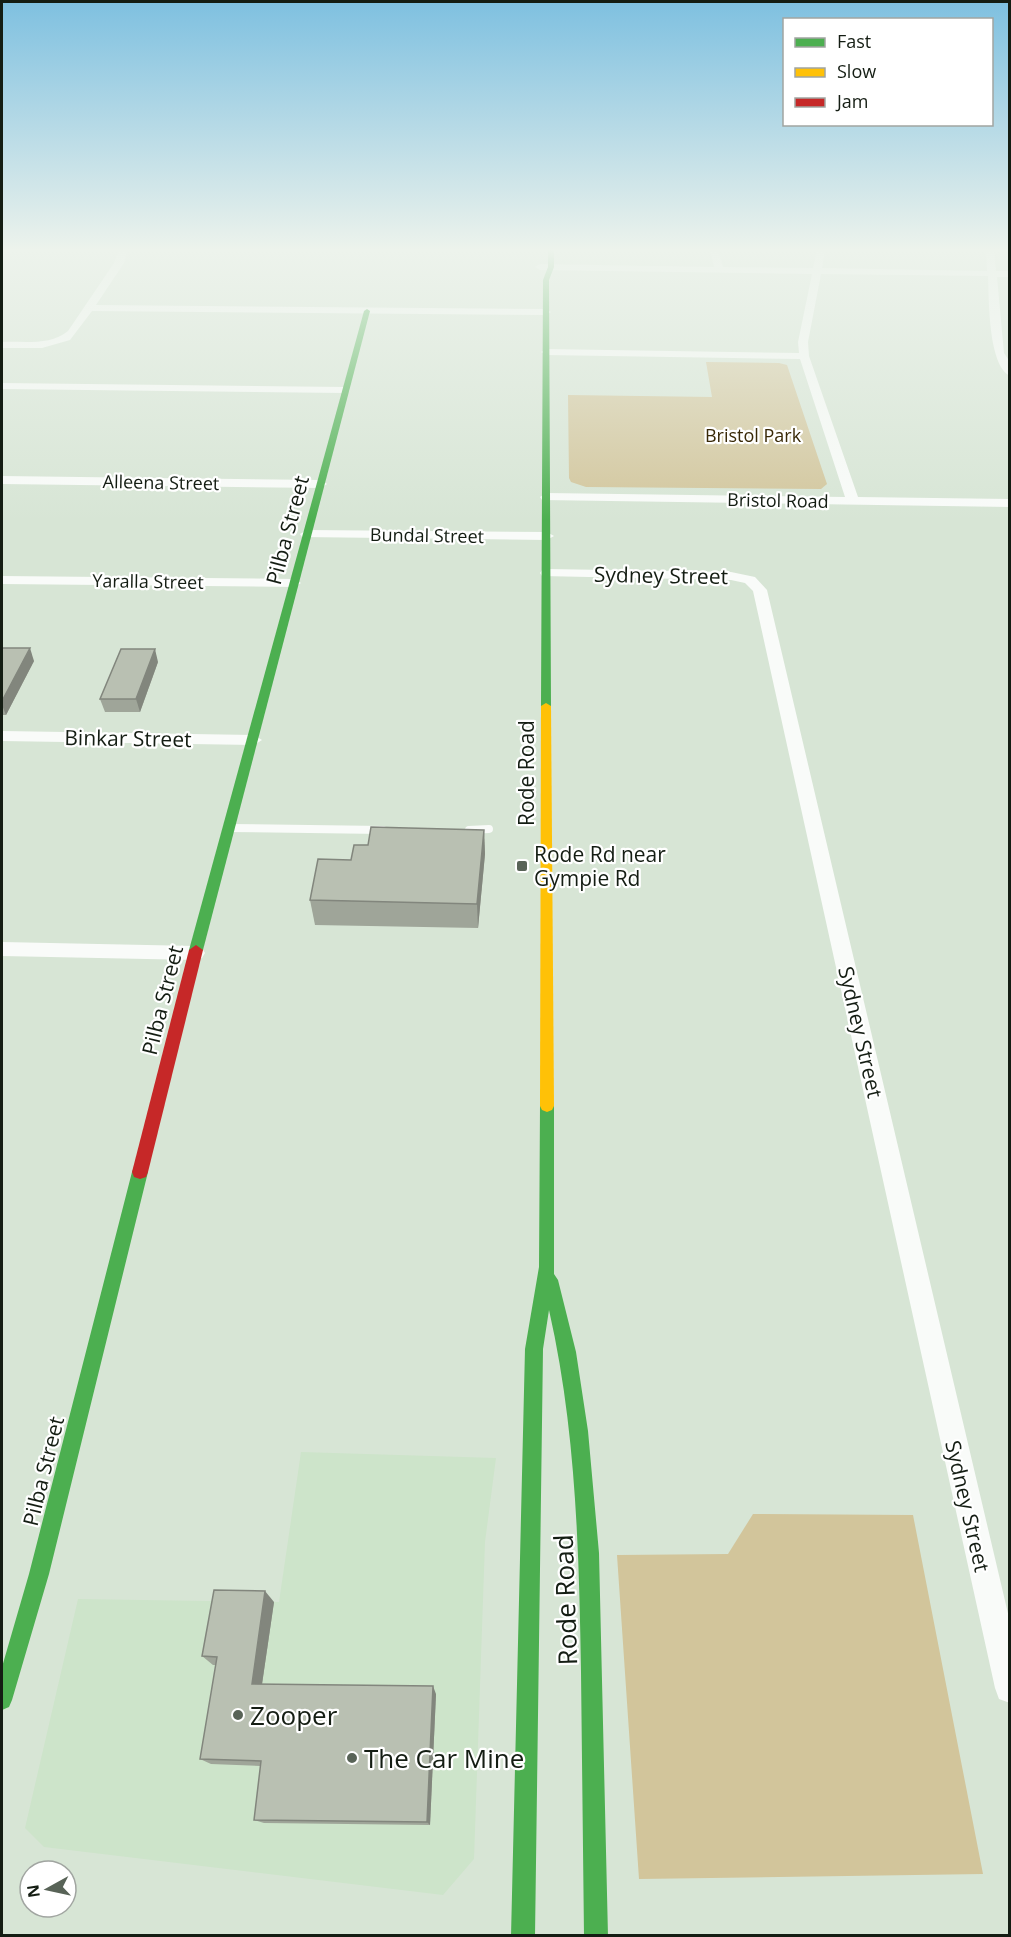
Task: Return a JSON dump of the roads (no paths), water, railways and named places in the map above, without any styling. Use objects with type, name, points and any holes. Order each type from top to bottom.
[{"type":"main road","name":"Pilba Street","points":[[2,1700],[39,1574],[195,953],[359,340]]},
{"type":"main road","name":"Rode Road","points":[[523,1935],[534,1349],[547,1267],[546,340]]},
{"type":"main road","name":"Rode Road","points":[[547,1267],[567,1352],[579,1431],[585,1495],[589,1553],[596,1935]]},
{"type":"street","points":[[2,345],[42,345],[62,340]]},
{"type":"street","points":[[803,340],[804,356],[853,501]]},
{"type":"street","points":[[998,340],[999,353],[1010,373]]},
{"type":"street","points":[[546,352],[804,356]]},
{"type":"street","points":[[2,386],[345,390]]},
{"type":"street","name":"Alleena Street","points":[[2,480],[321,484]]},
{"type":"street","name":"Bristol Road","points":[[546,497],[1010,503]]},
{"type":"street","name":"Bundal Street","points":[[307,534],[547,536]]},
{"type":"street","name":"Sydney Street","points":[[547,573],[731,576],[750,580],[760,590],[1010,1688]]},
{"type":"street","name":"Yaralla Street","points":[[2,580],[294,583]]},
{"type":"street","name":"Binkar Street","points":[[2,736],[254,740]]},
{"type":"street","points":[[2,949],[195,953]]},
{"type":"lane","points":[[229,828],[388,830]]},
{"type":"lane","points":[[455,831],[489,829]]},
{"type":"place","name":"Rode Rd near Gympie Rd","points":[[522,866]]},
{"type":"place","name":"Zooper","points":[[238,1715]]},
{"type":"place","name":"The Car Mine","points":[[352,1758]]},
{"type":"park label","name":"Bristol Park","points":[[753,435]]}]
